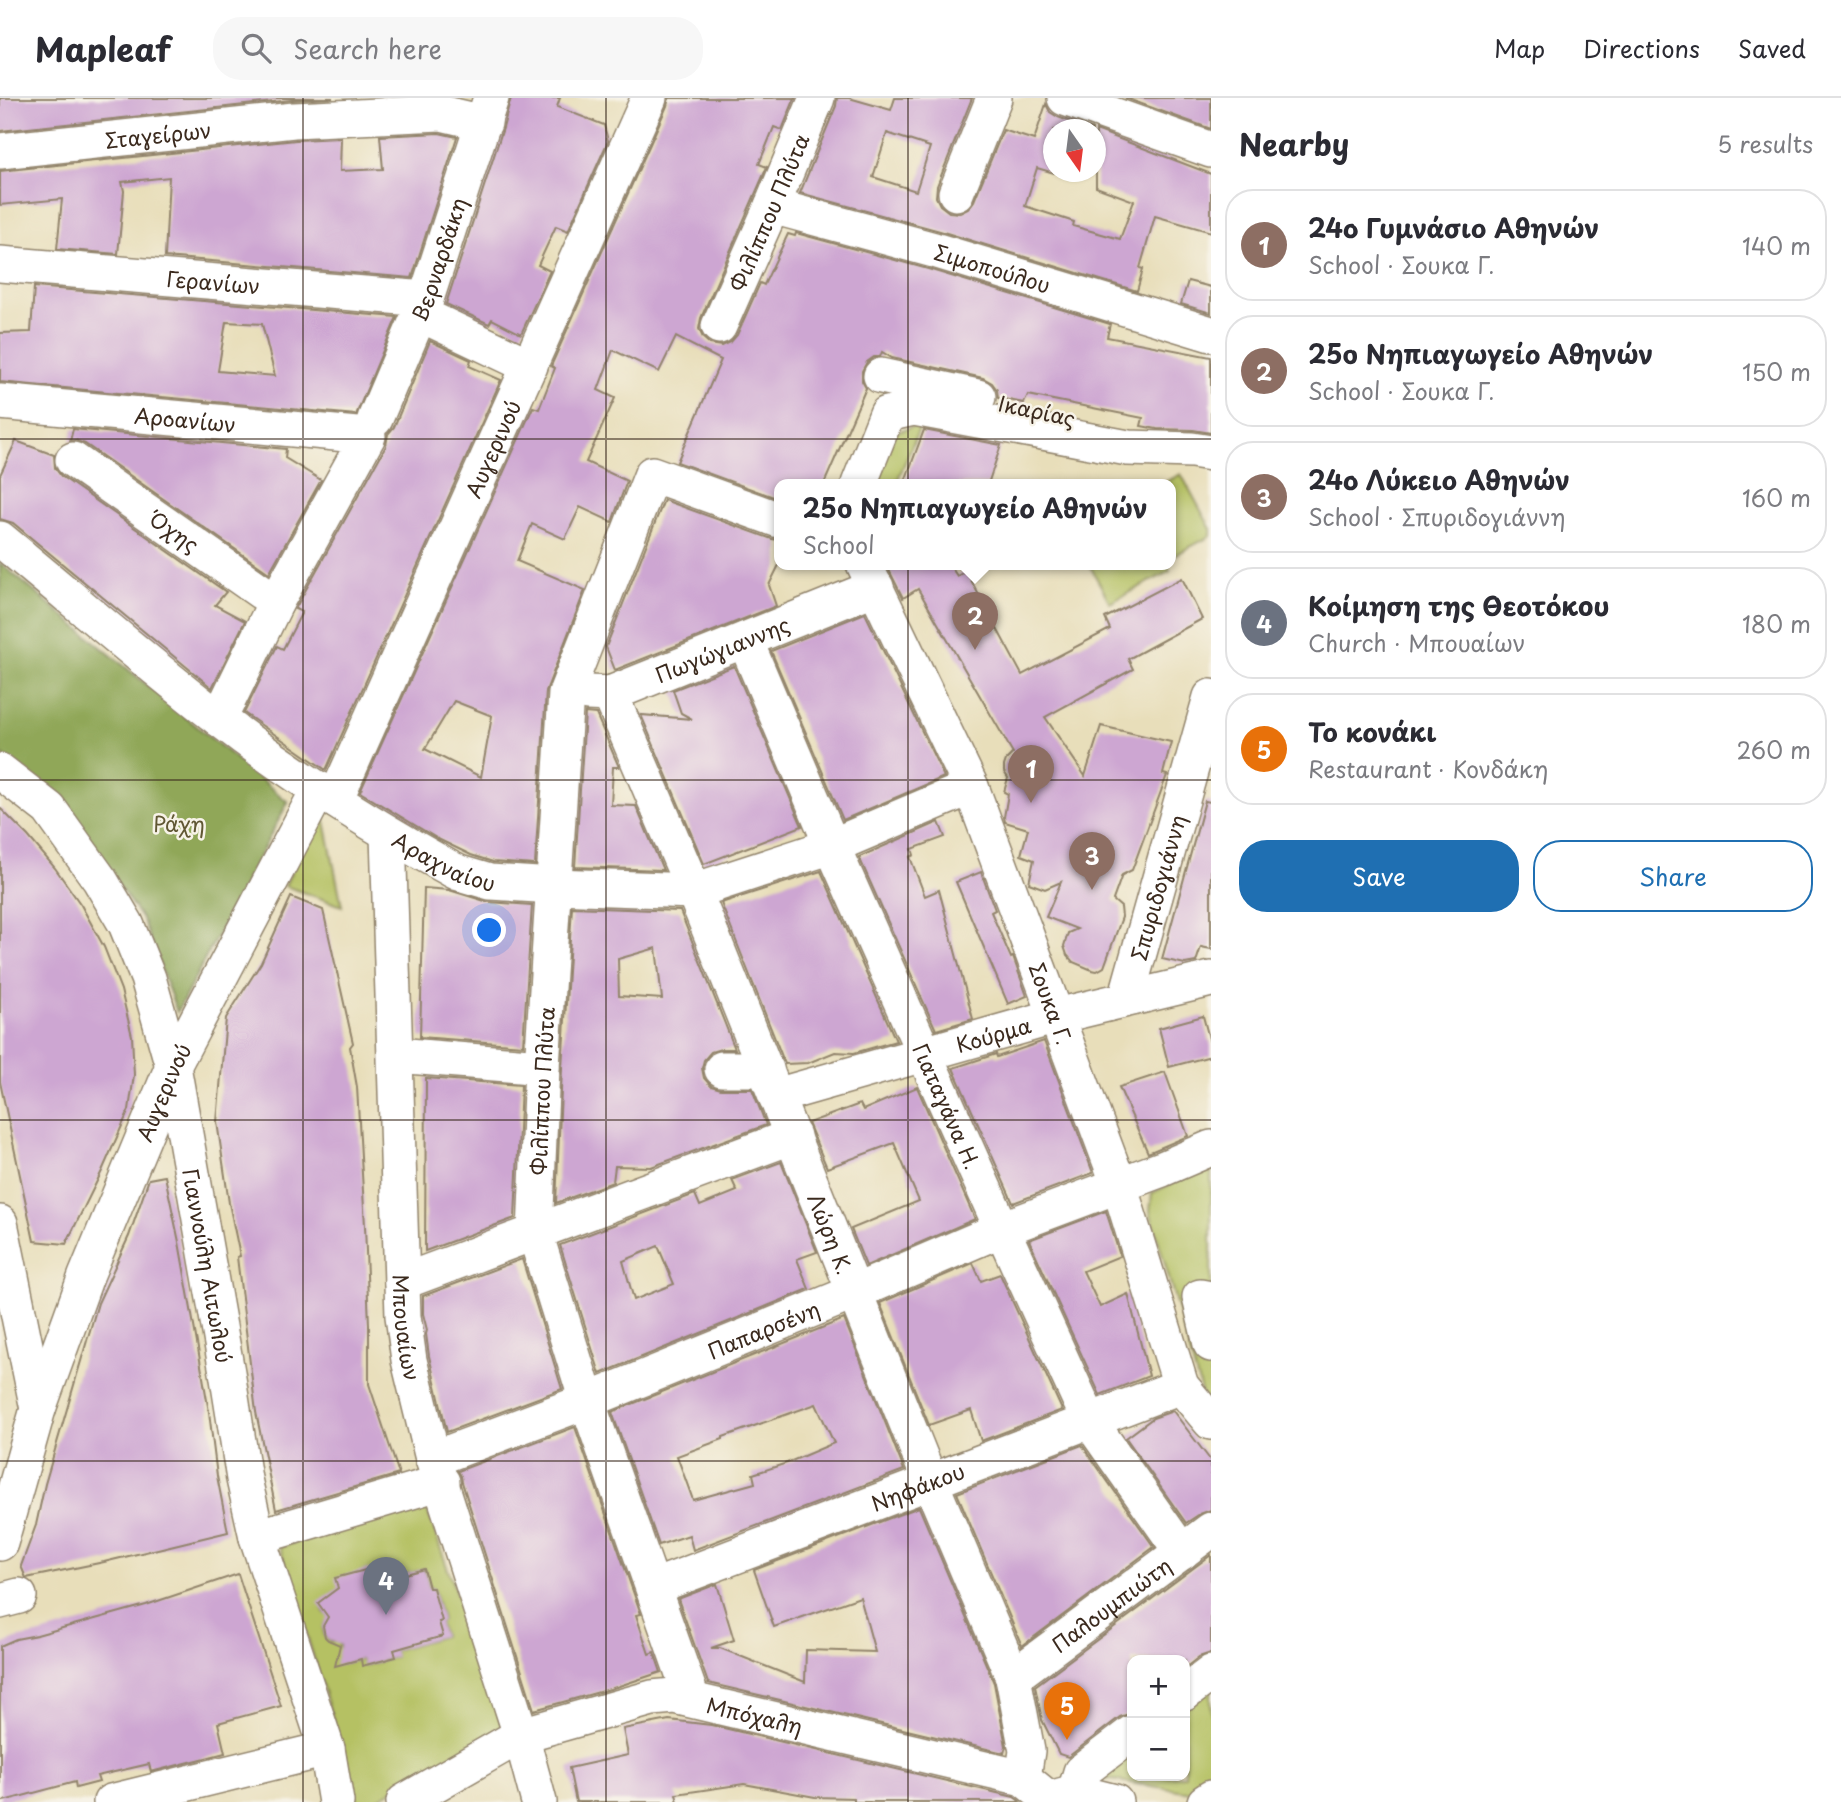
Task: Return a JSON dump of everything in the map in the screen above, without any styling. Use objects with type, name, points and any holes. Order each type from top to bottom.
[{"type":"street","name":"Αυγερινού","points":[[0,1543],[38,1409],[86,1276],[173,1066],[327,794],[530,366],[649,98]]},
{"type":"street","name":"Φιλίππου Πλύτα","points":[[719,326],[817,98]]},
{"type":"street","points":[[956,193],[994,98]]},
{"type":"street","points":[[1065,98],[1211,150]]},
{"type":"street","name":"Σταγείρων","points":[[0,151],[294,120],[488,111]]},
{"type":"street","name":"Βερναρδάκη","points":[[219,719],[276,602],[372,427],[423,306],[488,111]]},
{"type":"street","name":"Σιμοπούλου","points":[[772,206],[934,250],[1211,334]]},
{"type":"street","name":"Γερανίων","points":[[0,264],[423,306],[530,366]]},
{"type":"street","name":"Ικαρίας","points":[[881,376],[1136,432],[1202,452]]},
{"type":"street","name":"Αροανίων","points":[[0,402],[372,427]]},
{"type":"street","name":"Ικαρίας","points":[[861,479],[887,414],[914,408],[1128,448],[1202,452]]},
{"type":"street","name":"Όχης","points":[[74,460],[276,602]]},
{"type":"street","name":"Φιλίππου Πλύτα","points":[[692,1699],[587,1401],[535,1233],[542,1067],[566,693],[652,474],[774,518]]},
{"type":"street","name":"Αραχναίου","points":[[0,540],[219,719],[388,834],[459,873],[490,882],[554,887],[694,891],[832,846],[971,787]]},
{"type":"street","name":"Πωγώγιαννης","points":[[566,693],[610,694],[746,640],[870,576]]},
{"type":"street","name":"Σουκα Γ.","points":[[870,576],[971,787],[1119,1185],[1181,1386],[1211,1422]]},
{"type":"street","name":"Γιαταγάνα Η.","points":[[746,640],[832,846],[923,1053],[1089,1420],[1182,1552]]},
{"type":"street","name":"Λώρη Κ.","points":[[610,694],[694,891],[930,1481],[1013,1678],[1027,1751],[1023,1778]]},
{"type":"street","name":"Σπυριδογιάννη","points":[[1126,999],[1211,697]]},
{"type":"street","name":"Γιαννούλη Αιτωλού","points":[[0,771],[49,809],[100,880],[126,924],[148,978],[173,1066],[244,1479],[257,1538],[327,1749],[336,1802]]},
{"type":"street","name":"Μπουαίων","points":[[388,834],[403,1316],[409,1360],[437,1471],[522,1735],[538,1800]]},
{"type":"street","name":"Κούρμα","points":[[722,1069],[771,1082],[923,1053],[1056,1016],[1211,979]]},
{"type":"street","points":[[396,1055],[542,1067]]},
{"type":"street","points":[[402,1282],[793,1136]]},
{"type":"street","name":"Παπαρσένη","points":[[257,1538],[437,1471],[587,1401],[1002,1229],[1211,1148]]},
{"type":"street","points":[[0,1223],[38,1409]]},
{"type":"street","points":[[1211,1299],[1200,1297],[1211,1344]]},
{"type":"street","name":"Νηφάκου","points":[[654,1587],[1181,1386]]},
{"type":"street","name":"Παλουμπιώτη","points":[[1013,1678],[1211,1530]]},
{"type":"street","points":[[1190,1689],[1211,1673]]},
{"type":"street","name":"Μπόχαλη","points":[[404,1802],[522,1735],[652,1698],[674,1696],[1023,1778],[1058,1798],[1115,1802]]},
{"type":"street","points":[[1058,1798],[1081,1772],[1127,1737]]},
{"type":"street","points":[[111,1802],[327,1749]]},
{"type":"street","points":[[1205,1802],[1211,1798]]},
{"type":"green space","points":[[921,424],[898,479],[875,479],[895,432]]},
{"type":"green space","points":[[1181,474],[1211,529],[1211,536],[1176,554],[1176,479],[1172,479]]},
{"type":"green space","name":"Ράχη","points":[[0,563],[288,802],[177,1012],[143,921],[62,803],[0,753]]},
{"type":"green space","points":[[1092,570],[1170,570],[1170,571],[1110,603]]},
{"type":"green space","points":[[318,812],[325,821],[342,906],[285,886]]},
{"type":"green space","points":[[1211,1165],[1211,1405],[1202,1395],[1150,1211],[1152,1193]]},
{"type":"green space","points":[[425,1504],[503,1727],[373,1802],[358,1802],[280,1547]],"holes":[[[424,1569],[429,1588],[433,1588],[442,1620],[439,1622],[443,1636],[394,1650],[395,1657],[363,1666],[361,1659],[340,1664],[338,1641],[331,1642],[325,1637],[324,1626],[331,1618],[324,1612],[321,1604],[340,1594]]]},
{"type":"green space","points":[[1211,1685],[1211,1780],[1191,1792],[1092,1777],[1127,1750],[1127,1781],[1190,1781],[1190,1701]]},
{"type":"building","points":[[0,98],[333,98],[0,131]]},
{"type":"building","points":[[511,98],[560,98],[557,107],[604,125],[608,141],[568,231],[556,226],[538,265],[550,271],[521,334],[492,319],[489,324],[446,304]]},
{"type":"building","points":[[669,98],[795,98],[782,130],[774,127],[759,164],[767,167],[701,318],[699,329],[710,344],[722,346],[737,335],[760,283],[764,285],[788,234],[795,236],[796,233],[928,269],[1110,324],[1107,337],[1211,357],[1211,433],[1141,426],[1143,418],[1028,395],[1024,403],[998,398],[992,383],[983,378],[892,358],[882,352],[880,357],[874,357],[867,362],[862,371],[862,381],[866,388],[826,479],[774,479],[774,497],[677,462],[721,360],[676,337],[659,372],[613,350],[598,390],[615,398],[586,462],[627,481],[612,522],[580,507],[565,539],[532,524],[517,561],[585,590],[546,691],[535,865],[493,862],[438,839],[360,792],[533,407],[539,409],[555,368],[551,366]],"holes":[[[454,701],[492,716],[481,777],[425,749]]]},
{"type":"building","points":[[837,98],[849,98],[891,110],[895,98],[972,98],[937,186],[936,197],[940,205],[949,212],[960,213],[968,209],[974,201],[1003,130],[1034,140],[1046,104],[1050,112],[1063,119],[1043,119],[1043,170],[1037,168],[1025,206],[1074,222],[1073,226],[1120,239],[1134,201],[1096,187],[1096,182],[1106,182],[1106,134],[1211,174],[1211,232],[1155,216],[1140,268],[1143,269],[1137,291],[940,231],[800,193]],"holes":[[[887,133],[930,147],[916,191],[873,177]]]},
{"type":"building","points":[[1125,98],[1211,98],[1211,129]]},
{"type":"building","points":[[439,133],[457,137],[412,278],[165,257],[169,177],[122,182],[124,191],[118,254],[57,249],[62,199],[0,205],[0,171],[296,140],[341,138],[340,171],[383,169],[380,136]]},
{"type":"building","points":[[1188,281],[1211,287],[1211,313],[1181,304]]},
{"type":"building","points":[[34,287],[397,317],[356,415],[0,382],[0,333],[31,332]],"holes":[[[226,322],[262,324],[275,376],[218,371]]]},
{"type":"building","points":[[430,341],[471,360],[469,366],[501,380],[326,770],[244,713],[277,646],[283,649],[302,612],[295,609],[386,446],[388,434],[394,427]]},
{"type":"building","points":[[73,429],[286,449],[285,458],[321,480],[269,573],[85,444],[70,441]]},
{"type":"building","points":[[924,430],[1001,445],[990,479],[906,479]]},
{"type":"building","points":[[16,441],[54,455],[55,468],[61,476],[226,592],[215,605],[245,621],[212,688],[13,523],[0,519],[0,475]]},
{"type":"building","points":[[664,500],[774,539],[774,570],[776,570],[769,585],[776,606],[615,670],[606,647]]},
{"type":"building","points":[[889,570],[953,570],[957,576],[966,571],[1022,675],[1110,629],[1105,618],[1182,578],[1202,619],[1128,659],[1133,669],[1045,717],[1085,776],[1101,726],[1171,742],[1163,774],[1167,775],[1132,870],[1122,875],[1113,900],[1121,907],[1122,917],[1104,967],[1097,971],[1073,962],[1067,955],[1064,946],[1068,933],[1077,929],[1046,917],[1061,882],[1045,889],[1029,883],[1034,860],[1021,855],[1028,829],[1005,822],[1008,794],[1004,792],[1008,778],[1004,766],[1013,753],[918,589],[903,598]]},
{"type":"building","points":[[865,613],[944,777],[843,820],[771,651]]},
{"type":"building","points":[[734,666],[802,826],[704,864],[641,715],[692,719],[681,713],[673,690]]},
{"type":"building","points":[[585,713],[596,714],[619,767],[613,767],[611,805],[636,806],[663,870],[575,867]]},
{"type":"building","points":[[1205,801],[1211,802],[1211,949],[1201,947],[1196,962],[1185,964],[1162,959]]},
{"type":"building","points":[[0,808],[55,868],[81,905],[104,947],[121,990],[132,1036],[134,1075],[129,1110],[66,1244],[34,1241],[0,1082]]},
{"type":"building","points":[[939,822],[945,837],[912,849],[914,855],[910,857],[925,896],[939,890],[973,1019],[936,1030],[859,857]]},
{"type":"building","points":[[821,871],[896,1041],[854,1053],[835,1052],[808,1063],[785,1064],[721,903]]},
{"type":"building","points":[[981,872],[995,910],[991,912],[1011,958],[1013,957],[1027,996],[1008,1004],[956,882]]},
{"type":"building","points":[[424,888],[449,890],[488,902],[532,905],[523,1045],[420,1037]]},
{"type":"building","points":[[291,897],[323,910],[353,1043],[350,1047],[357,1087],[365,1226],[369,1384],[399,1474],[276,1510],[256,1412],[237,1257],[240,1256],[217,1122],[226,1018],[261,963]]},
{"type":"building","points":[[572,907],[680,911],[735,1049],[711,1052],[704,1060],[704,1078],[711,1086],[721,1089],[752,1089],[766,1125],[651,1167],[615,1166],[613,1182],[556,1203]],"holes":[[[656,948],[662,999],[619,996],[618,959]]]},
{"type":"building","points":[[1203,1016],[1211,1056],[1169,1067],[1159,1028]]},
{"type":"building","points":[[1044,1041],[1093,1173],[1013,1203],[953,1068]]},
{"type":"building","points":[[1165,1072],[1188,1136],[1148,1153],[1119,1087]]},
{"type":"building","points":[[426,1078],[521,1085],[515,1218],[425,1251]]},
{"type":"building","points":[[917,1087],[975,1219],[866,1266],[851,1229],[919,1201],[894,1143],[827,1168],[808,1123],[860,1104],[863,1110]]},
{"type":"building","points":[[781,1162],[817,1252],[797,1259],[809,1289],[600,1374],[560,1245],[695,1194],[700,1206],[737,1191],[732,1180]],"holes":[[[658,1246],[674,1284],[634,1300],[623,1261]]]},
{"type":"building","points":[[165,1176],[200,1360],[228,1532],[26,1578],[21,1566],[36,1525],[45,1484],[98,1303],[129,1236],[149,1179]]},
{"type":"building","points":[[1106,1211],[1120,1256],[1083,1271],[1100,1307],[1128,1294],[1149,1376],[1100,1395],[1029,1240]]},
{"type":"building","points":[[522,1259],[562,1389],[447,1432],[429,1356],[423,1296]]},
{"type":"building","points":[[973,1263],[981,1281],[1000,1274],[1062,1410],[981,1441],[971,1410],[929,1425],[880,1303]]},
{"type":"building","points":[[844,1319],[904,1470],[693,1550],[689,1535],[659,1545],[612,1412]],"holes":[[[816,1404],[834,1443],[753,1474],[755,1483],[693,1500],[677,1456]]]},
{"type":"building","points":[[1173,1411],[1211,1461],[1211,1510],[1186,1523],[1126,1438],[1153,1418]]},
{"type":"building","points":[[575,1427],[641,1614],[636,1615],[649,1654],[654,1652],[661,1672],[534,1710],[458,1471]]},
{"type":"building","points":[[1082,1445],[1154,1547],[1022,1646],[957,1493]]},
{"type":"building","points":[[919,1507],[994,1683],[1006,1746],[1004,1753],[708,1683],[678,1599],[717,1584],[734,1640],[711,1648],[720,1648],[805,1682],[806,1650],[875,1652],[860,1597],[774,1627],[754,1570]]},
{"type":"building","points":[[1211,1555],[1211,1653],[1190,1664],[1190,1655],[1127,1655],[1127,1715],[1120,1717],[1068,1757],[1059,1754],[1042,1720],[1035,1686]]},
{"type":"building","points":[[369,1569],[373,1583],[424,1569],[429,1588],[433,1588],[443,1636],[394,1650],[396,1657],[362,1666],[361,1659],[335,1666],[340,1645],[325,1637],[323,1626],[328,1617],[318,1603],[338,1588],[335,1578]]},
{"type":"building","points":[[238,1574],[281,1706],[218,1723],[225,1753],[151,1772],[149,1764],[97,1776],[99,1782],[76,1788],[75,1782],[0,1802],[0,1646],[16,1639],[146,1605]]},
{"type":"building","points":[[669,1720],[711,1725],[1014,1797],[1021,1802],[854,1802],[854,1798],[815,1797],[744,1784],[676,1794],[678,1802],[576,1802],[569,1768],[628,1755],[623,1729]]},
{"type":"place","name":"25ο Νηπιαγωγείο Αθηνών","points":[[975,650]]},
{"type":"place","name":"24ο Γυμνάσιο Αθηνών","points":[[1031,803]]},
{"type":"place","name":"24ο Λύκειο Αθηνών","points":[[1092,890]]},
{"type":"place","name":"Κοίμηση της Θεοτόκου","points":[[386,1615]]},
{"type":"place","name":"Το κονάκι","points":[[1067,1740]]}]
